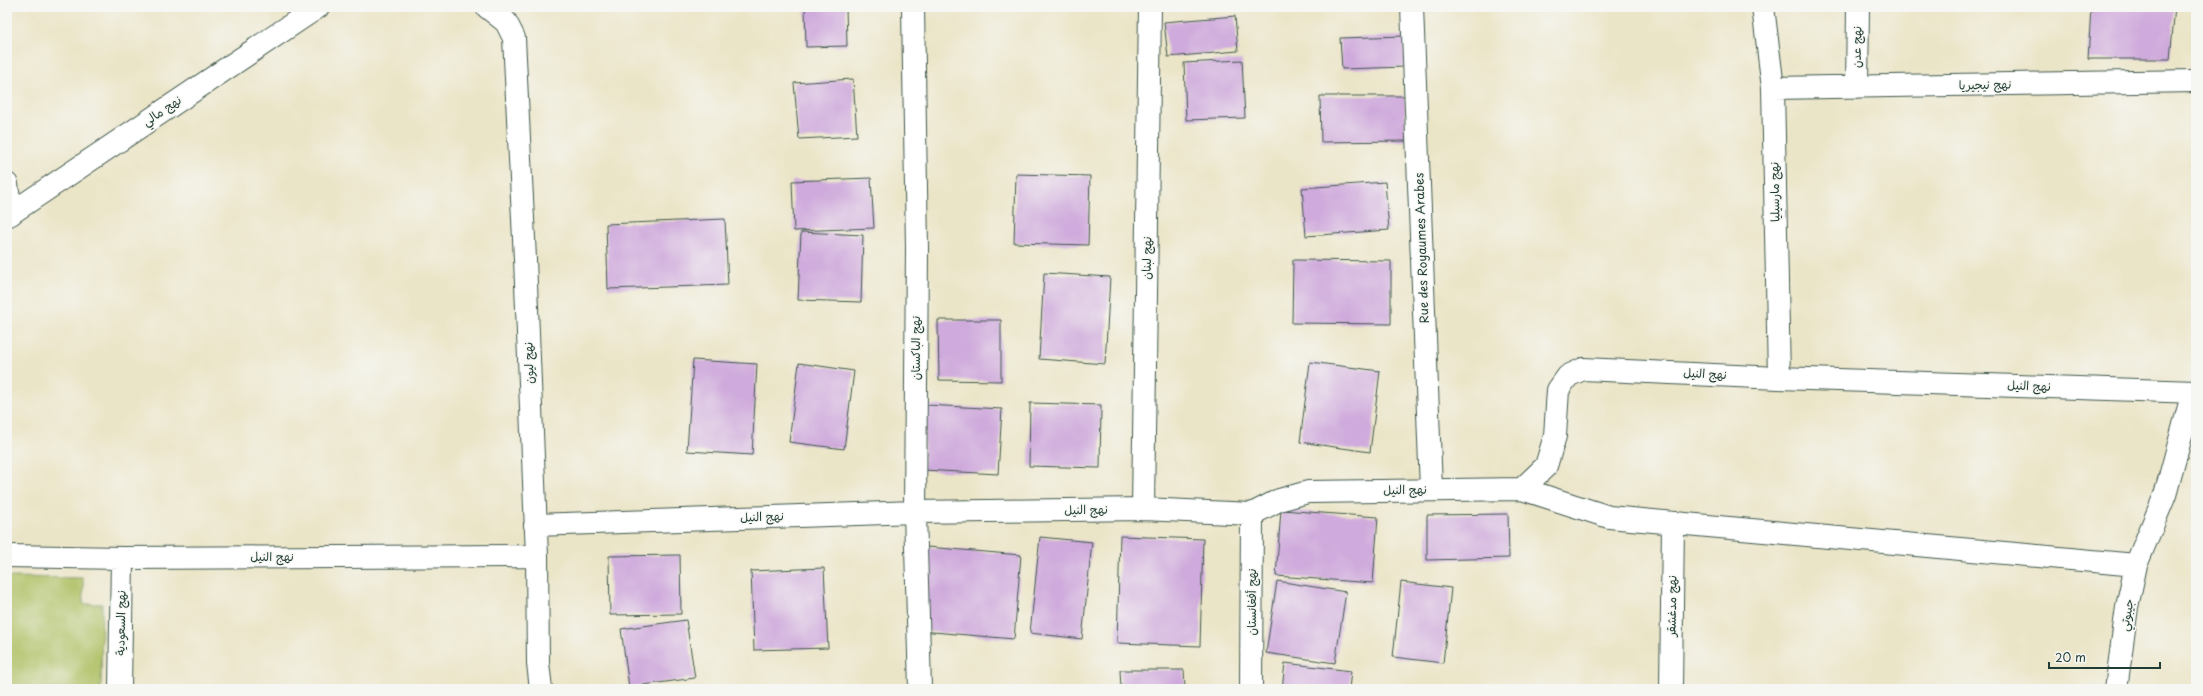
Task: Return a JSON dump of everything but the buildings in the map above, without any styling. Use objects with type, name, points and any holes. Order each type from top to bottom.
[{"type":"street","name":"نهج مالي","points":[[9,215],[318,7]]},
{"type":"street","name":"نهج ليون","points":[[488,7],[506,22],[514,38],[537,556],[538,664],[541,689]]},
{"type":"street","name":"نهج الباكستان","points":[[913,7],[916,248],[915,512],[920,689]]},
{"type":"street","name":"نهج لبنان","points":[[1143,509],[1150,7]]},
{"type":"street","name":"Rue des Royaumes Arabes","points":[[1412,7],[1431,489]]},
{"type":"street","name":"نهج مارسيليا","points":[[1763,7],[1773,88],[1779,378]]},
{"type":"street","name":"نهج عدن","points":[[1857,87],[1858,7]]},
{"type":"street","name":"نهج نيجيريا","points":[[1773,88],[2196,81]]},
{"type":"street","points":[[7,184],[9,215]]},
{"type":"street","name":"نهج النيل","points":[[535,525],[915,512],[1143,509],[1252,514],[1279,500],[1308,492],[1431,489],[1522,489],[1546,466],[1555,436],[1558,390],[1568,376],[1583,369],[1779,378],[2194,392]]},
{"type":"street","name":"جيبوتي","points":[[2116,689],[2127,607],[2136,565],[2165,495],[2194,392]]},
{"type":"street","points":[[1522,489],[1609,517],[2136,565]]},
{"type":"street","name":"نهج أفغانستان","points":[[1251,689],[1252,514]]},
{"type":"street","name":"نهج مدغشقر","points":[[1671,689],[1673,523]]},
{"type":"street","name":"نهج النيل","points":[[7,556],[122,558],[537,556]]},
{"type":"street","name":"نهج السعودية","points":[[120,689],[122,558]]},
{"type":"green space","points":[[7,577],[83,578],[83,604],[102,604],[101,689],[7,689]]}]
